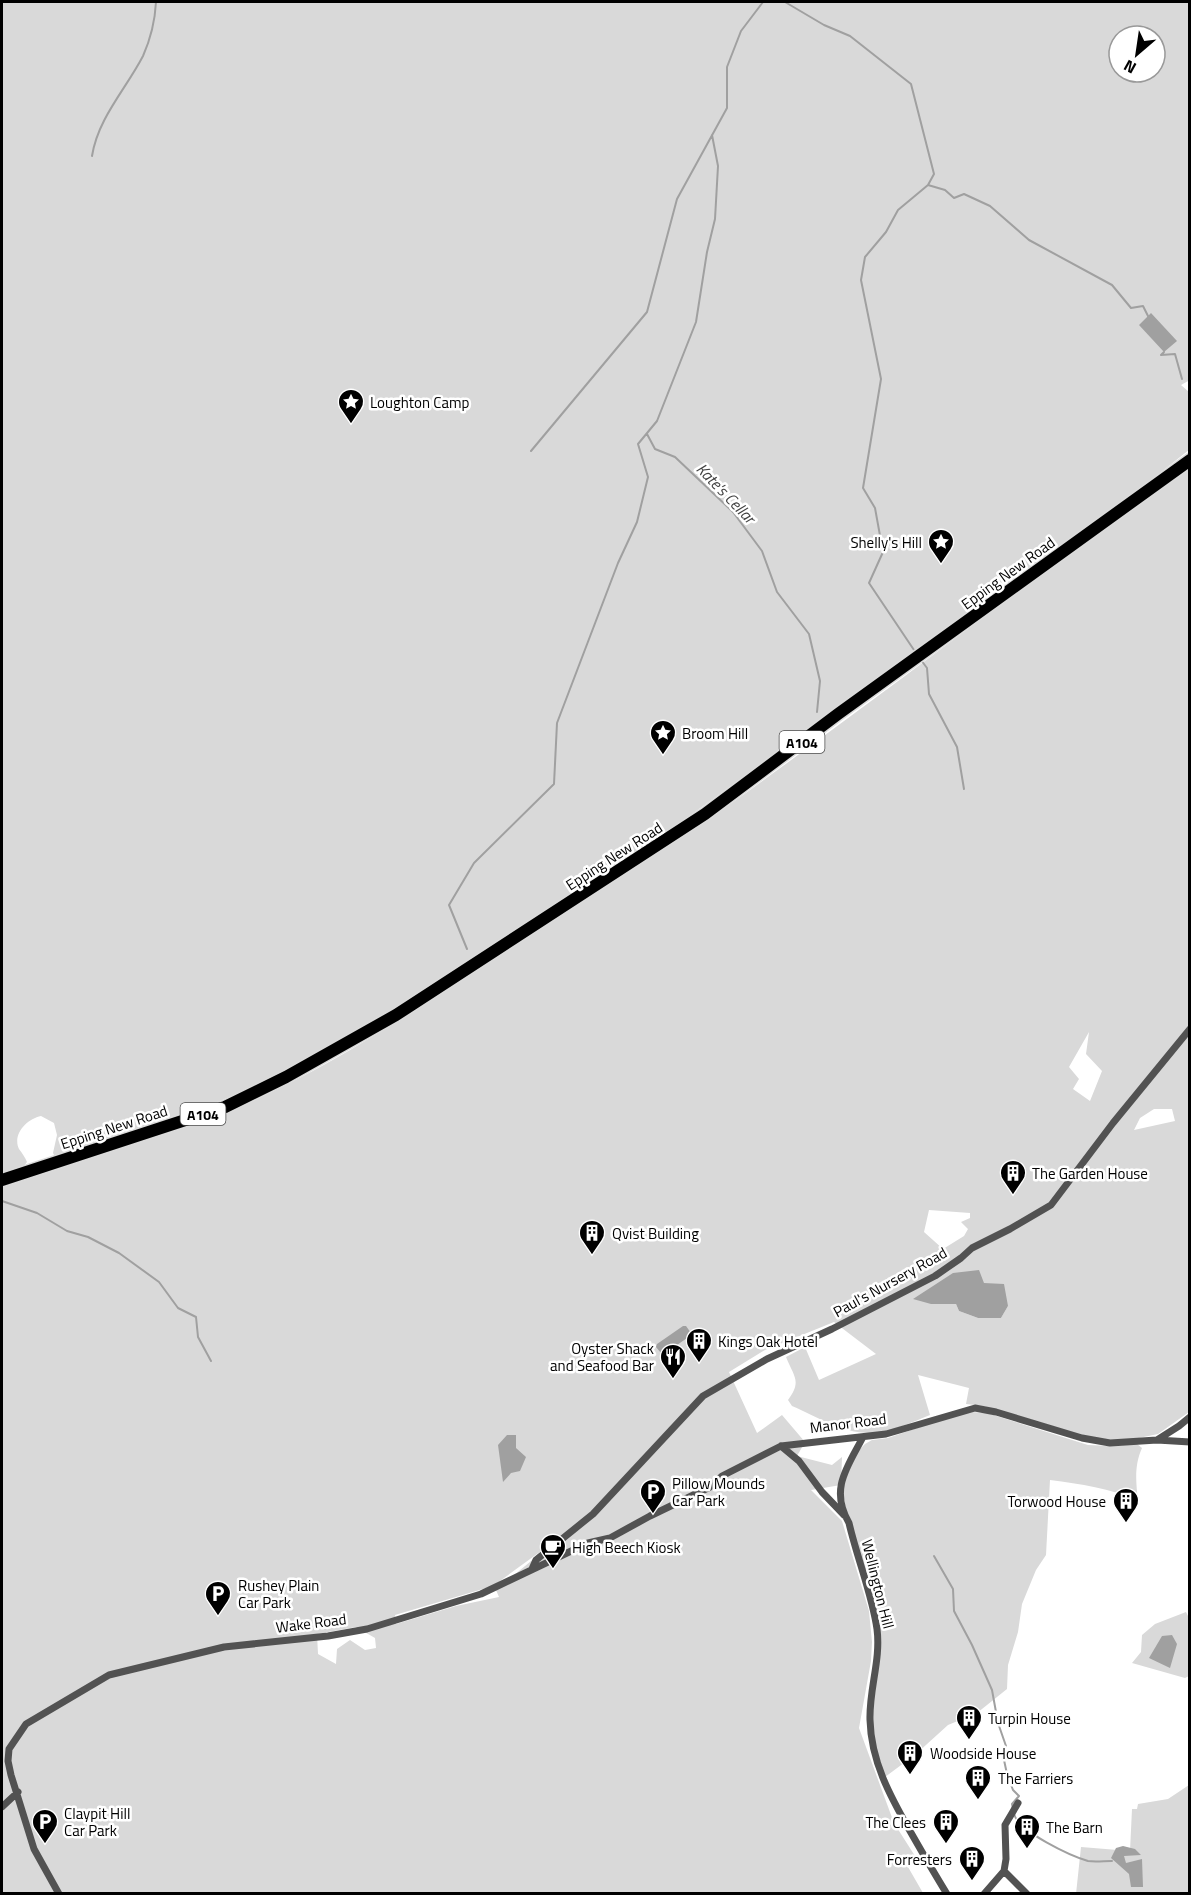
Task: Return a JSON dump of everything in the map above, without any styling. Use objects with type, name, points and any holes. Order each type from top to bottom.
[{"type":"main road","name":"Epping New Road","points":[[2,1180],[225,1107],[286,1077],[396,1015],[705,814],[838,714],[1190,460]]},
{"type":"street","name":"Paul's Nursery Road","points":[[652,1450],[703,1396],[724,1383],[767,1359],[832,1329],[935,1276],[972,1248],[1051,1205],[1113,1123],[1190,1029]]},
{"type":"street","name":"Manor Road","points":[[532,1569],[588,1543],[610,1538],[781,1446],[886,1434],[975,1408],[996,1412],[1082,1438],[1110,1443],[1157,1440],[1190,1442]]},
{"type":"street","points":[[1157,1440],[1190,1417]]},
{"type":"street","name":"Wellington Hill","points":[[844,1515],[841,1495],[844,1472],[863,1437]]},
{"type":"street","name":"Wellington Hill","points":[[781,1446],[799,1461],[849,1523],[876,1628],[879,1651],[870,1713],[876,1760],[894,1805],[947,1893]]},
{"type":"street","name":"Wake Road","points":[[59,1893],[34,1850],[8,1761],[9,1749],[26,1724],[109,1675],[224,1647],[328,1636],[367,1629],[481,1594],[532,1569],[536,1560],[593,1514],[652,1450]]},
{"type":"street","points":[[2,1807],[18,1792]]},
{"type":"street","points":[[984,1893],[1004,1870],[1005,1825],[1018,1803]]},
{"type":"street","points":[[1004,1870],[1027,1893]]},
{"type":"shaded area","points":[[2,2],[1189,2],[1190,380],[1181,385],[1189,392],[1189,450],[1132,495],[641,851],[340,1043],[282,1075],[220,1101],[55,1157],[53,1153],[57,1135],[54,1123],[41,1116],[31,1120],[19,1133],[17,1143],[27,1162],[13,1172],[2,1176]]},
{"type":"shaded area","points":[[1151,313],[1177,341],[1164,352],[1139,325]]},
{"type":"shaded area","points":[[1189,466],[1189,1412],[1158,1434],[1134,1439],[1101,1441],[1016,1415],[966,1404],[969,1388],[918,1375],[930,1415],[887,1431],[861,1433],[851,1431],[792,1406],[788,1400],[796,1383],[786,1357],[805,1347],[819,1380],[876,1354],[834,1322],[765,1350],[729,1372],[757,1433],[782,1415],[805,1442],[797,1456],[832,1465],[842,1457],[841,1485],[811,1490],[842,1521],[869,1611],[871,1661],[859,1728],[894,1823],[915,1856],[908,1867],[923,1893],[2,1893],[2,1186],[244,1105],[284,1086],[360,1044],[736,800]],"holes":[[[1089,1032],[1086,1054],[1102,1071],[1090,1101],[1073,1089],[1079,1079],[1069,1067]],[[1154,1109],[1172,1109],[1175,1121],[1134,1130],[1140,1118]],[[929,1210],[970,1213],[970,1218],[961,1222],[968,1229],[964,1236],[943,1249],[924,1232]],[[950,1303],[1008,1306],[1001,1318],[978,1318],[959,1311],[956,1304]],[[559,1538],[496,1590],[499,1597],[456,1606],[396,1624],[395,1615],[493,1586]],[[356,1627],[375,1638],[376,1648],[365,1650],[350,1640],[337,1649],[336,1664],[318,1654],[317,1634]]]},
{"type":"shaded area","points":[[979,1270],[984,1283],[1004,1284],[1008,1306],[1001,1318],[978,1318],[959,1311],[956,1304],[931,1304],[913,1299],[953,1273]]},
{"type":"shaded area","points":[[686,1326],[691,1333],[690,1336],[664,1354],[661,1353],[656,1347],[657,1344]]},
{"type":"shaded area","points":[[972,1412],[987,1413],[1088,1445],[1137,1444],[1142,1448],[1136,1481],[1138,1501],[1106,1490],[1050,1480],[1046,1555],[1036,1570],[1022,1604],[1018,1632],[1008,1665],[1007,1689],[977,1713],[948,1725],[916,1754],[885,1777],[871,1721],[880,1642],[842,1487],[857,1452],[865,1444],[955,1415]]},
{"type":"shaded area","points":[[507,1435],[516,1435],[516,1448],[526,1457],[520,1471],[511,1473],[503,1482],[498,1445]]},
{"type":"shaded area","points":[[1186,1612],[1189,1618],[1189,1676],[1185,1678],[1132,1663],[1141,1652],[1142,1635],[1155,1624]]},
{"type":"shaded area","points":[[1172,1635],[1177,1644],[1170,1668],[1149,1658],[1162,1636]]},
{"type":"shaded area","points":[[1189,1785],[1189,1893],[1076,1894],[1081,1847],[1130,1851],[1132,1809],[1137,1809],[1138,1804],[1168,1799]]},
{"type":"shaded area","points":[[1123,1846],[1135,1849],[1141,1855],[1124,1856],[1126,1863],[1142,1859],[1143,1887],[1131,1887],[1129,1874],[1111,1858],[1116,1848]]},
{"type":"waterway","points":[[92,156],[106,116],[146,49],[155,16],[156,2]]},
{"type":"waterway","points":[[531,451],[647,312],[677,199],[727,108],[727,67],[741,31],[763,2]]},
{"type":"waterway","points":[[785,2],[824,25],[850,36],[911,84],[934,174],[928,185],[898,210],[886,232],[865,257],[861,280],[881,379],[863,488],[875,508],[883,552],[869,583],[916,653]]},
{"type":"waterway","points":[[467,949],[449,905],[474,863],[554,784],[557,723],[618,563],[637,522],[648,477],[638,444],[657,421],[696,322],[707,252],[715,219],[718,166],[712,135]]},
{"type":"waterway","points":[[928,185],[945,190],[954,198],[964,194],[990,206],[1029,240],[1112,285],[1131,308],[1143,306],[1148,316]]},
{"type":"waterway","points":[[1164,352],[1161,355],[1175,354],[1182,379]]},
{"type":"waterway","name":"Kate's Cellar","points":[[647,434],[655,449],[675,457],[733,512],[762,551],[777,592],[809,634],[820,681],[817,712]]},
{"type":"waterway","points":[[921,660],[927,668],[929,694],[957,747],[964,789]]},
{"type":"waterway","points":[[2,1201],[37,1213],[67,1231],[88,1237],[119,1253],[159,1282],[178,1308],[196,1317],[198,1337],[211,1361]]},
{"type":"waterway","points":[[934,1556],[953,1589],[954,1611],[992,1690],[998,1723],[1006,1746],[1004,1760],[1007,1774],[1013,1790],[1019,1796],[1012,1804],[1013,1809]]},
{"type":"waterway","points":[[1014,1814],[1025,1828],[1058,1849],[1088,1861],[1112,1861]]},
{"type":"place","name":"Loughton Camp","points":[[351,425]]},
{"type":"place","name":"Shelly's Hill","points":[[941,565]]},
{"type":"place","name":"Broom Hill","points":[[663,756]]},
{"type":"place","name":"The Garden House","points":[[1013,1196]]},
{"type":"place","name":"Qvist Building","points":[[592,1256]]},
{"type":"place","name":"Kings Oak Hotel","points":[[699,1364]]},
{"type":"place","name":"Oyster Shack and Seafood Bar","points":[[673,1380]]},
{"type":"place","name":"Pillow Mounds Car Park","points":[[653,1515]]},
{"type":"place","name":"Torwood House","points":[[1126,1524]]},
{"type":"place","name":"High Beech Kiosk","points":[[553,1570]]},
{"type":"place","name":"Rushey Plain Car Park","points":[[218,1617]]},
{"type":"place","name":"Turpin House","points":[[969,1741]]},
{"type":"place","name":"Woodside House","points":[[910,1776]]},
{"type":"place","name":"The Farriers","points":[[978,1801]]},
{"type":"place","name":"Claypit Hill Car Park","points":[[45,1845]]},
{"type":"place","name":"The Clees","points":[[946,1845]]},
{"type":"place","name":"The Barn","points":[[1027,1850]]},
{"type":"place","name":"Forresters","points":[[972,1882]]}]
